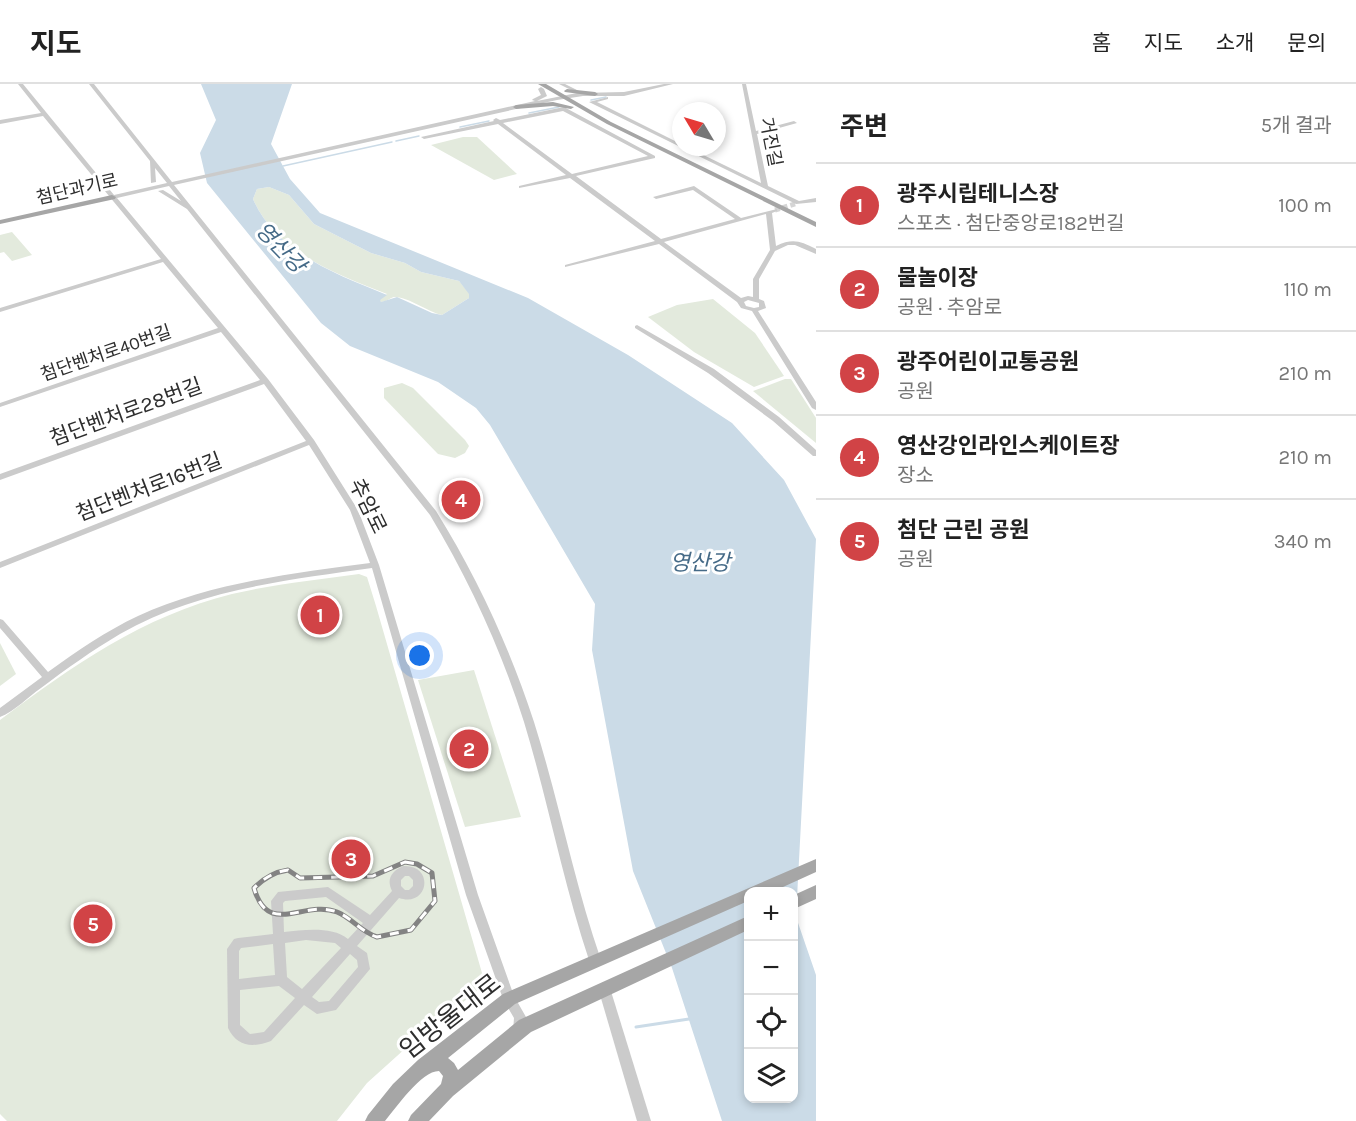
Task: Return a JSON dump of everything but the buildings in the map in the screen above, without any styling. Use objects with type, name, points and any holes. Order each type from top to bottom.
[{"type":"main road","points":[[534,84],[586,102],[715,166],[735,182],[816,219]]},
{"type":"main road","points":[[550,84],[816,225]]},
{"type":"main road","points":[[556,84],[567,95]]},
{"type":"main road","points":[[516,107],[553,104],[567,95],[595,94]]},
{"type":"main road","name":"첨단과기로","points":[[0,222],[112,196]]},
{"type":"main road","points":[[764,887],[816,865]]},
{"type":"main road","points":[[798,900],[816,892]]},
{"type":"main road","name":"임방울대로","points":[[374,1121],[399,1090],[424,1066],[509,999],[744,896]]},
{"type":"main road","points":[[417,1121],[447,1089],[519,1031],[604,988],[744,924]]},
{"type":"main road","points":[[424,1066],[438,1062],[447,1066],[452,1081],[447,1089]]},
{"type":"street","name":"추암로","points":[[20,84],[265,381],[311,442],[354,510],[375,565],[470,887],[509,999],[519,1017],[519,1031]]},
{"type":"street","points":[[91,84],[433,513],[454,547],[494,628],[538,752],[576,905],[600,958]]},
{"type":"street","points":[[671,84],[592,102],[672,141]]},
{"type":"street","name":"거진길","points":[[744,84],[765,187],[798,203],[816,200]]},
{"type":"street","points":[[516,107],[543,96],[541,86]]},
{"type":"street","points":[[595,94],[620,94]]},
{"type":"street","points":[[586,102],[589,97],[606,94]]},
{"type":"street","points":[[516,107],[567,95]]},
{"type":"street","name":"첨단과기로","points":[[112,196],[161,188],[516,107]]},
{"type":"street","points":[[424,137],[564,109],[653,157],[521,188]]},
{"type":"street","points":[[457,111],[467,118]]},
{"type":"street","points":[[0,122],[43,114]]},
{"type":"street","points":[[486,114],[660,241],[740,302],[743,307],[753,310],[764,306],[756,299],[748,298],[740,302]]},
{"type":"street","points":[[754,133],[794,123]]},
{"type":"street","points":[[702,156],[765,187]]},
{"type":"street","points":[[152,162],[153,182]]},
{"type":"street","points":[[161,188],[194,213]]},
{"type":"street","points":[[656,197],[694,188],[740,220]]},
{"type":"street","points":[[567,266],[772,211],[773,250]]},
{"type":"street","points":[[756,299],[756,279],[773,250],[788,242],[797,242],[816,252]]},
{"type":"street","points":[[0,310],[163,260]]},
{"type":"street","points":[[753,310],[816,408]]},
{"type":"street","points":[[638,327],[711,371],[776,419],[816,454]]},
{"type":"street","name":"첨단벤처로40번길","points":[[0,405],[222,329]]},
{"type":"street","name":"첨단벤처로28번길","points":[[0,477],[265,381]]},
{"type":"street","name":"첨단벤처로16번길","points":[[0,565],[311,442]]},
{"type":"street","points":[[0,713],[106,638],[168,608],[248,585],[375,565]]},
{"type":"street","points":[[0,622],[48,678]]},
{"type":"street","points":[[281,980],[277,901],[282,896],[327,892],[371,922]]},
{"type":"street","points":[[233,985],[281,980],[303,998],[317,1008],[332,1006],[364,969],[363,957],[349,947],[338,938],[306,934],[238,943],[233,949],[233,985],[234,1028],[248,1040],[267,1037],[303,998],[349,947],[397,893]]},
{"type":"street","points":[[604,988],[644,1121]]},
{"type":"shaded area","points":[[463,137],[477,137],[517,174],[494,180],[431,145]]},
{"type":"shaded area","points":[[269,187],[289,195],[314,224],[371,253],[405,263],[421,272],[459,281],[470,294],[469,298],[442,315],[399,297],[381,302],[379,300],[387,294],[310,259],[292,248],[277,234],[253,199],[257,189]]},
{"type":"shaded area","points":[[12,232],[32,255],[12,261],[4,252],[0,253],[0,235]]},
{"type":"shaded area","points":[[713,299],[755,333],[784,376],[754,387],[694,352],[648,317],[677,305]]},
{"type":"shaded area","points":[[785,379],[791,379],[816,418],[816,443],[753,391]]},
{"type":"shaded area","points":[[402,383],[413,388],[465,440],[469,446],[465,453],[455,458],[438,454],[384,398],[384,388]]},
{"type":"shaded area","points":[[359,574],[367,577],[376,606],[482,973],[477,991],[407,1047],[367,1083],[337,1121],[7,1121],[0,1114],[0,720],[82,662],[138,629],[168,615],[232,594]]},
{"type":"shaded area","points":[[0,643],[16,674],[0,686]]},
{"type":"shaded area","points":[[474,670],[521,817],[465,827],[418,680]]},
{"type":"water","name":"영산강","points":[[201,84],[292,84],[271,144],[290,179],[320,213],[528,298],[628,355],[732,423],[784,480],[816,539],[798,887],[744,887],[744,1103],[798,1103],[798,923],[816,975],[816,1121],[722,1121],[672,968],[633,871],[592,650],[595,604],[490,425],[476,408],[438,382],[350,346],[321,323],[207,183],[200,153],[216,120]],"holes":[[[269,187],[289,195],[314,224],[371,253],[405,263],[421,272],[459,281],[469,294],[469,298],[442,315],[432,313],[397,297],[381,302],[380,300],[387,295],[329,270],[292,248],[264,218],[253,199],[257,189]]]},
{"type":"waterway","points":[[591,100],[606,97]]},
{"type":"waterway","points":[[529,113],[559,107]]},
{"type":"waterway","points":[[460,127],[489,121]]},
{"type":"waterway","points":[[396,141],[419,136]]},
{"type":"waterway","points":[[283,166],[392,142]]},
{"type":"waterway","points":[[636,1027],[689,1019]]},
{"type":"tunnel","points":[[775,210],[798,203]]},
{"type":"railway","points":[[405,862],[417,864],[432,873],[435,901],[411,930],[377,937],[337,912],[325,909],[288,914],[268,911],[260,903],[254,888],[270,876],[288,870],[300,878],[373,876],[405,862]]},
{"type":"place","name":"영산강인라인스케이트장","points":[[461,500]]},
{"type":"place","name":"광주시립테니스장","points":[[320,615]]},
{"type":"place","name":"물놀이장","points":[[469,749]]},
{"type":"place","name":"광주어린이교통공원","points":[[351,859]]},
{"type":"place","name":"첨단 근린 공원","points":[[93,924]]}]
